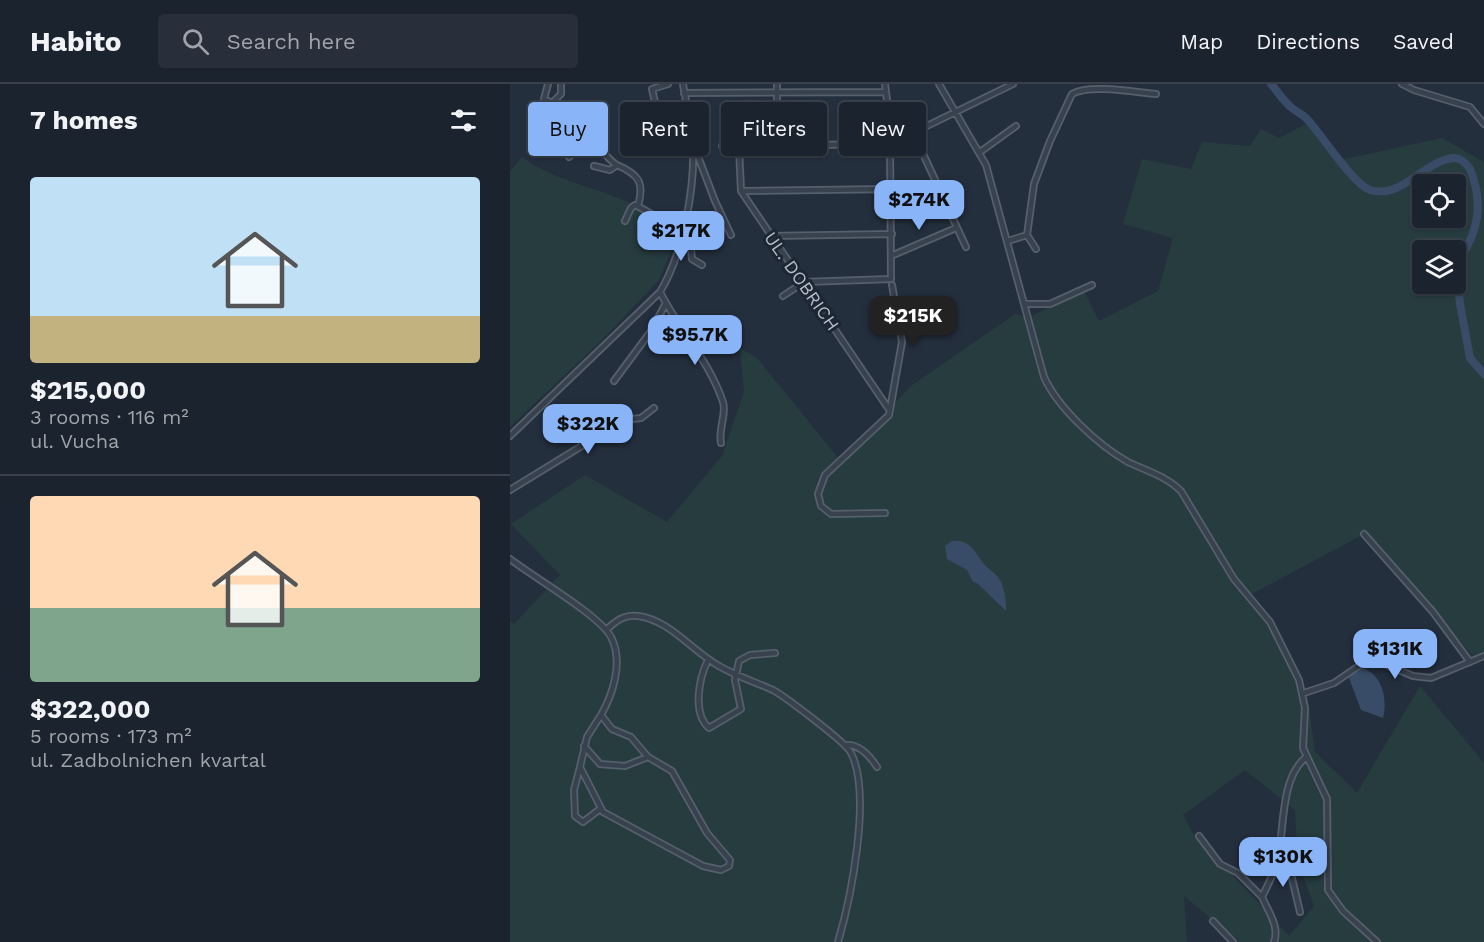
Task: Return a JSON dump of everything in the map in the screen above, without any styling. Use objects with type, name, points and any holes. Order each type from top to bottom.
[{"type":"street","points":[[548,84],[544,99],[552,103],[561,94],[561,84]]},
{"type":"street","points":[[654,102],[651,89],[668,84]]},
{"type":"street","points":[[683,84],[686,102]]},
{"type":"street","points":[[777,84],[777,102]]},
{"type":"street","points":[[885,84],[887,102]]},
{"type":"street","points":[[939,84],[986,165],[1044,377],[1058,401],[1112,451],[1168,480],[1181,491],[1234,579],[1270,622],[1304,693],[1303,748],[1305,758],[1327,799],[1328,890],[1343,911],[1377,942]]},
{"type":"street","points":[[926,126],[1013,84]]},
{"type":"street","points":[[1402,84],[1414,90],[1470,107],[1484,124]]},
{"type":"street","points":[[1036,249],[1027,235],[1034,184],[1050,141],[1072,94],[1078,91],[1113,89],[1156,94]]},
{"type":"street","points":[[684,93],[886,92]]},
{"type":"street","points":[[980,152],[1016,126]]},
{"type":"street","points":[[569,157],[591,140],[617,165],[628,168],[640,185],[638,206]]},
{"type":"street","points":[[510,435],[660,292],[671,274],[682,231],[690,193],[692,156]]},
{"type":"street","points":[[697,156],[731,234]]},
{"type":"street","points":[[739,156],[741,191],[892,189]]},
{"type":"street","points":[[783,296],[804,282],[891,279],[891,156]]},
{"type":"street","points":[[924,156],[966,247]]},
{"type":"street","points":[[594,166],[610,170],[617,165]]},
{"type":"street","name":"UL. DOBRICH","points":[[741,191],[888,408]]},
{"type":"street","points":[[625,221],[633,206],[638,206],[664,224],[682,231],[690,238],[692,260],[702,265]]},
{"type":"street","points":[[891,256],[956,228]]},
{"type":"street","points":[[771,236],[892,234]]},
{"type":"street","points":[[1008,241],[1027,235]]},
{"type":"street","points":[[885,513],[831,514],[821,506],[818,494],[825,475],[885,422],[889,415],[888,408],[898,372],[902,342],[892,285]]},
{"type":"street","points":[[1025,304],[1050,304],[1092,285]]},
{"type":"street","points":[[660,292],[706,361],[723,403],[720,424],[721,443]]},
{"type":"street","points":[[614,381],[651,331],[666,303]]},
{"type":"street","points":[[510,490],[624,420],[640,418],[654,408]]},
{"type":"street","points":[[1364,534],[1433,612],[1470,662]]},
{"type":"street","points":[[510,560],[606,630],[615,647],[612,696],[584,746],[574,790],[575,816],[583,822],[600,809]]},
{"type":"street","points":[[606,630],[621,617],[628,615],[648,618],[670,630],[708,660],[735,675],[776,692],[846,745],[856,767],[859,815],[853,870],[838,942]]},
{"type":"street","points":[[708,660],[701,682],[699,707],[707,728],[741,709],[735,675],[738,663],[744,657],[775,653]]},
{"type":"street","points":[[1304,693],[1334,683],[1366,661],[1377,661],[1413,676],[1431,678],[1484,656]]},
{"type":"street","points":[[580,766],[600,809],[614,820],[703,866],[721,870],[729,866],[730,860],[707,833],[672,771],[648,757],[637,742],[612,729],[601,715]]},
{"type":"street","points":[[846,745],[852,744],[863,751],[877,767]]},
{"type":"street","points":[[584,746],[600,764],[626,766],[648,757]]},
{"type":"street","points":[[1262,897],[1278,861],[1285,803],[1298,766],[1305,758]]},
{"type":"street","points":[[1199,836],[1217,861],[1238,873],[1262,897],[1274,924],[1274,942]]},
{"type":"street","points":[[1279,851],[1286,853],[1300,912]]},
{"type":"street","points":[[1213,921],[1233,942]]},
{"type":"green space","points":[[1306,124],[1335,161],[1442,138],[1484,162],[1484,658],[1476,659],[1364,534],[1248,596],[1270,622],[1307,692],[1315,752],[1357,793],[1420,686],[1484,763],[1484,942],[1239,942],[1184,896],[1187,942],[510,942],[510,621],[514,624],[560,575],[511,524],[585,475],[667,522],[722,456],[744,392],[740,348],[757,358],[840,460],[911,386],[1015,314],[1028,316],[1040,358],[1032,316],[1083,289],[1099,321],[1158,291],[1173,238],[1123,224],[1142,159],[1191,169],[1202,142],[1250,146],[1261,129],[1279,138]],"holes":[[[1245,770],[1295,810],[1298,863],[1314,906],[1289,936],[1193,833],[1183,815]]]},
{"type":"green space","points":[[522,157],[560,177],[635,205],[678,235],[659,280],[605,337],[510,427],[510,172]]},
{"type":"water","points":[[952,541],[968,544],[998,578],[1004,591],[1006,611],[977,583],[973,582],[967,570],[947,559],[945,546]]},
{"type":"water","points":[[1360,667],[1374,675],[1382,687],[1385,702],[1383,718],[1361,710],[1349,678],[1355,669]]},
{"type":"waterway","points":[[1271,84],[1289,106],[1307,119],[1355,178],[1370,190],[1381,192],[1392,190],[1432,166],[1453,158],[1461,159],[1470,169],[1477,194],[1477,218],[1470,241],[1456,263],[1460,304],[1470,358],[1484,374]]}]
